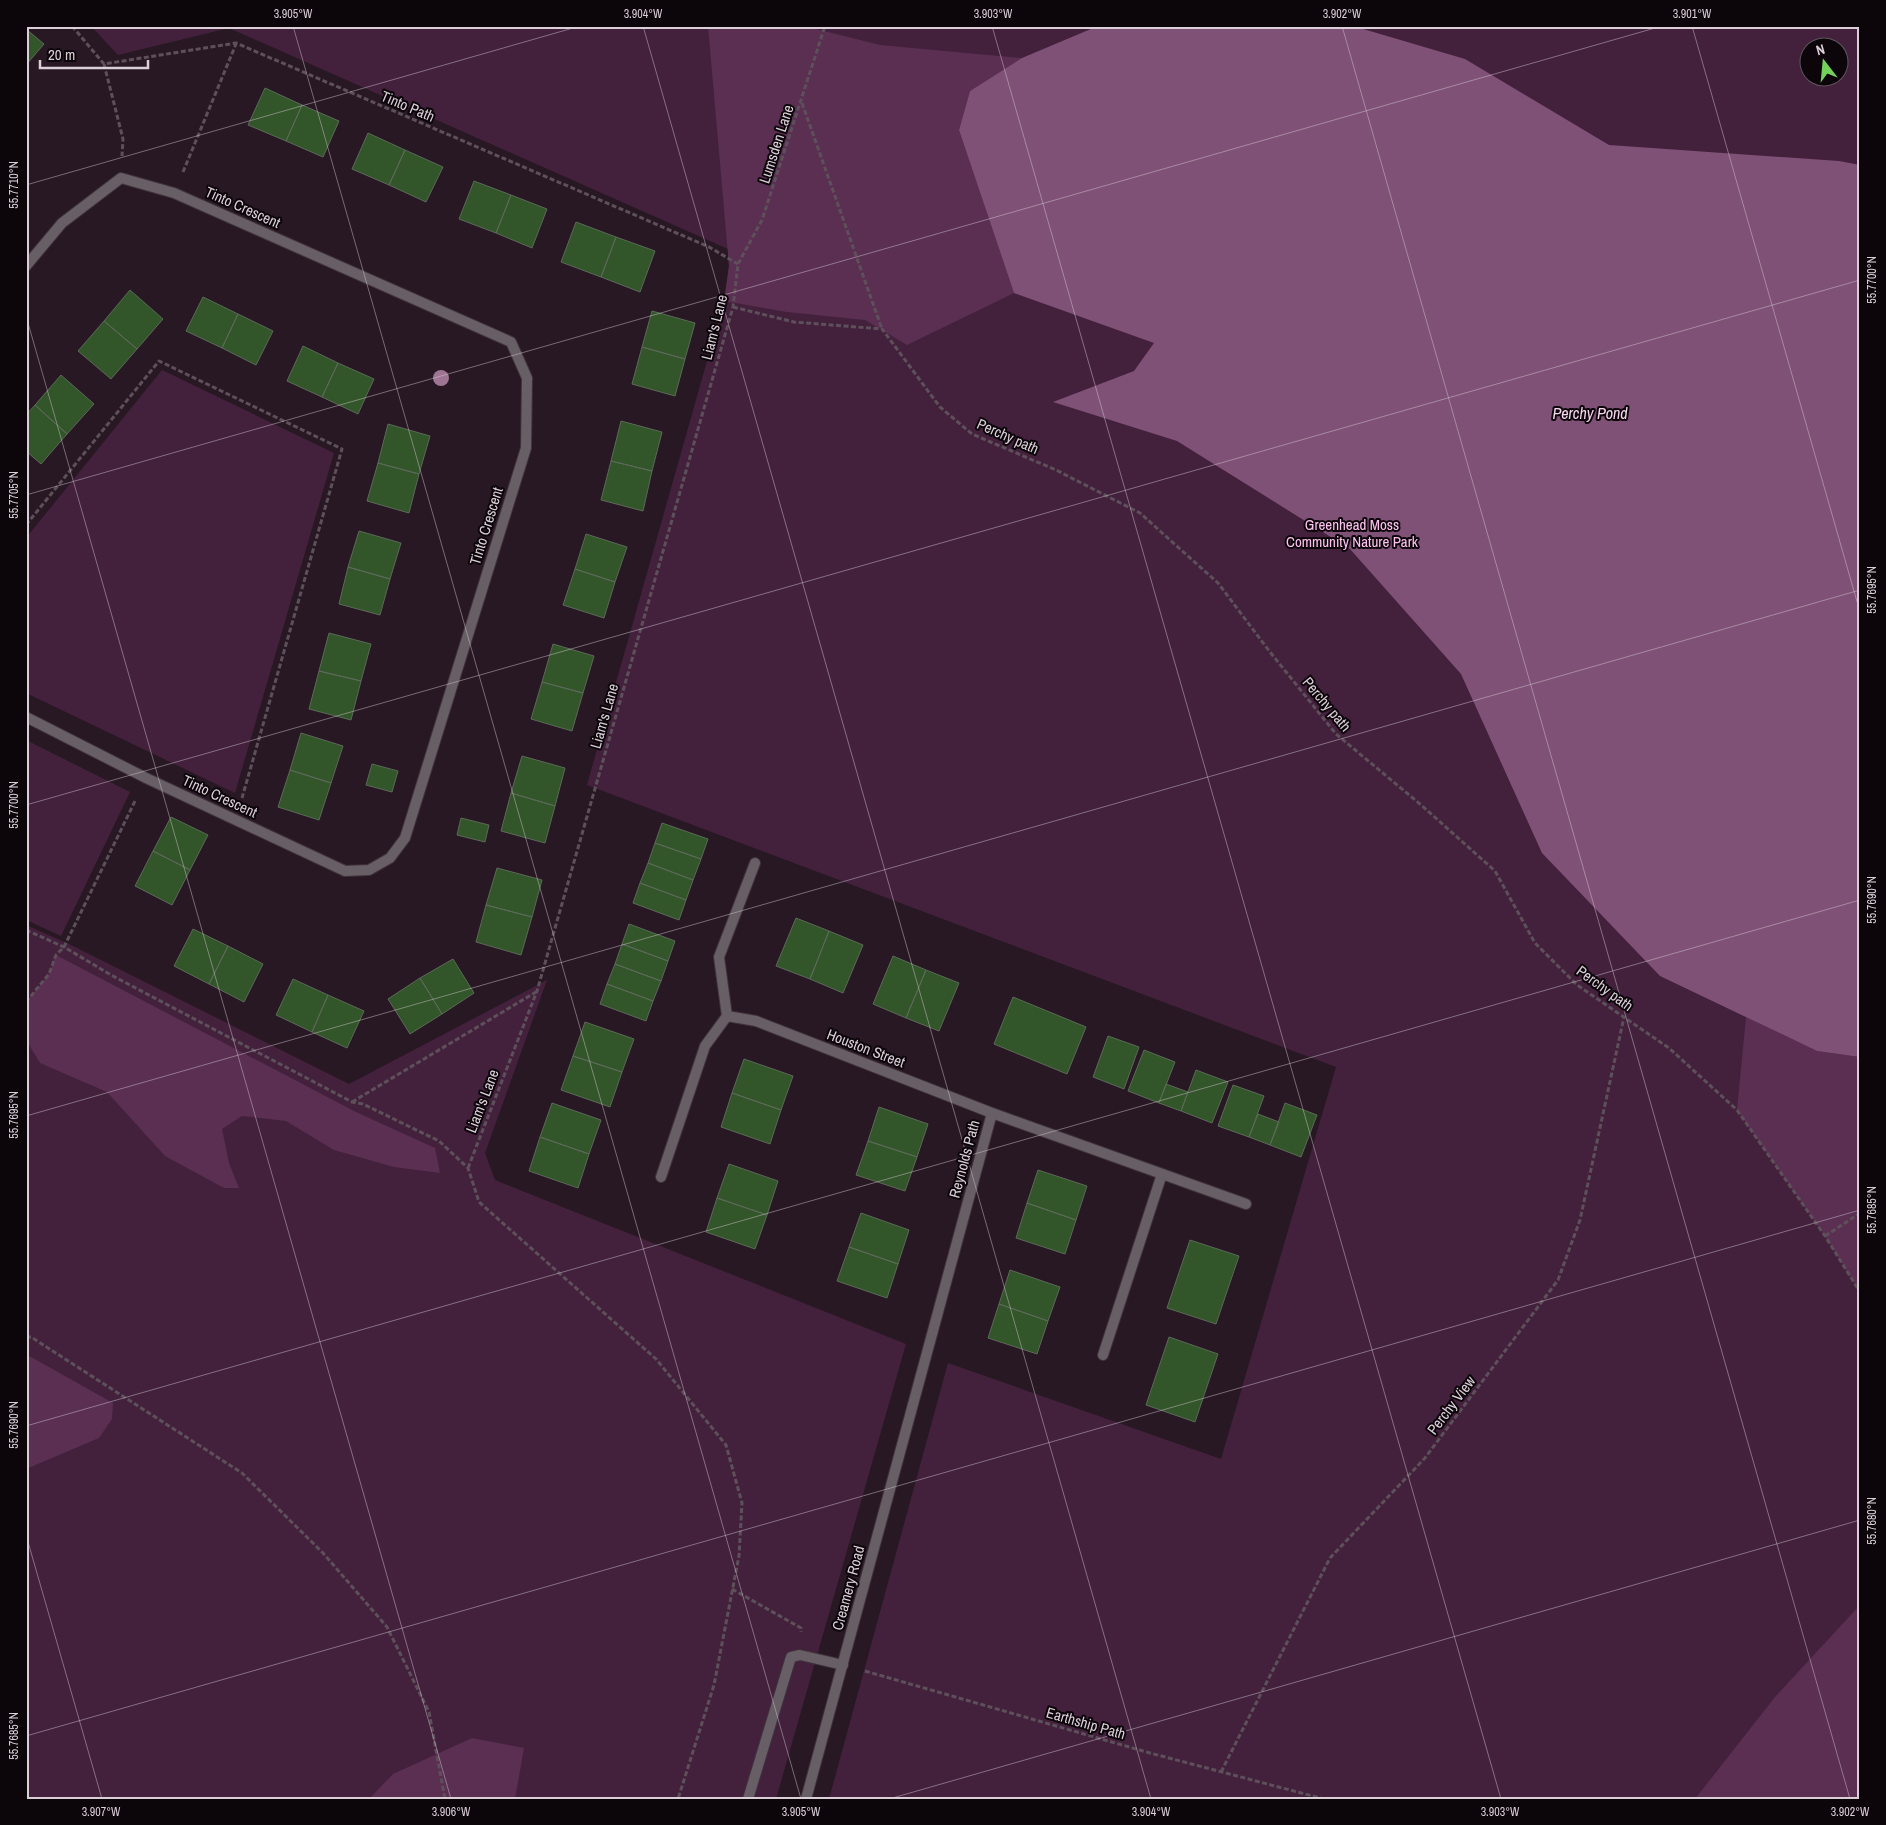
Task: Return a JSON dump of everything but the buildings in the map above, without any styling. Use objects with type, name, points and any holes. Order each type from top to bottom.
[{"type":"street","name":"Tinto Crescent","points":[[26,717],[146,778],[345,871],[369,870],[390,858],[405,838],[526,448],[527,378],[511,342],[174,193],[121,178]]},
{"type":"street","points":[[26,266],[62,223],[121,178]]},
{"type":"street","points":[[661,1177],[705,1046],[726,1016],[719,957],[755,863]]},
{"type":"street","name":"Houston Street","points":[[726,1016],[756,1021],[992,1114]]},
{"type":"street","name":"Reynolds Path","points":[[917,1386],[992,1114],[1246,1204]]},
{"type":"street","points":[[1103,1355],[1162,1174]]},
{"type":"street","name":"Creamery Road","points":[[806,1799],[917,1386]]},
{"type":"street","points":[[748,1799],[791,1658],[800,1655],[842,1665]]},
{"type":"path","points":[[72,26],[104,64],[123,139],[121,178]]},
{"type":"path","name":"Lumsden Lane","points":[[738,264],[762,220],[802,102],[825,26]]},
{"type":"path","points":[[104,64],[236,44]]},
{"type":"path","points":[[174,193],[236,44]]},
{"type":"path","name":"Tinto Path","points":[[236,44],[708,247],[738,264]]},
{"type":"path","name":"Perchy path","points":[[802,102],[882,329],[940,408],[972,434],[1056,470],[1140,513],[1218,583],[1270,652],[1336,734],[1420,804],[1495,871],[1535,943],[1577,985],[1669,1048],[1737,1110],[1825,1236],[1860,1292]]},
{"type":"path","name":"Liam's Lane","points":[[468,1168],[537,992],[733,307],[738,264]]},
{"type":"path","points":[[733,307],[794,322],[882,329]]},
{"type":"path","points":[[26,525],[159,362],[342,449],[235,820]]},
{"type":"path","points":[[26,1002],[49,974],[56,955],[64,947],[146,778]]},
{"type":"path","points":[[26,930],[64,947],[111,975],[352,1102],[363,1104],[440,1141],[468,1168],[479,1202],[656,1359],[726,1445],[742,1503],[738,1556],[714,1685],[678,1799]]},
{"type":"path","points":[[352,1102],[537,992]]},
{"type":"path","name":"Perchy View","points":[[1221,1772],[1330,1558],[1425,1458],[1558,1280],[1580,1220],[1624,1017]]},
{"type":"path","points":[[1825,1236],[1860,1212]]},
{"type":"path","points":[[26,1337],[30,1337],[242,1473],[323,1553],[388,1627],[429,1712],[445,1799]]},
{"type":"path","points":[[732,1589],[802,1628],[800,1655]]},
{"type":"path","name":"Earthship Path","points":[[842,1665],[1221,1772],[1324,1799]]},
{"type":"green space","name":"Greenhead Moss Community Nature Park","points":[[91,26],[1860,26],[1860,1799],[829,1799],[948,1363],[1221,1459],[1336,1067],[587,785],[724,301],[729,266],[728,249],[229,28],[118,55]]},
{"type":"green space","points":[[162,370],[334,453],[235,793],[26,693],[26,538]]},
{"type":"green space","points":[[26,740],[130,792],[61,936],[26,920]]},
{"type":"green space","points":[[26,925],[71,945],[349,1084],[547,980],[485,1153],[495,1180],[906,1344],[776,1799],[26,1799]]},
{"type":"shaded area","points":[[708,26],[804,26],[880,45],[1022,58],[970,91],[959,130],[1014,293],[907,345],[865,320],[787,312],[724,301],[729,266]]},
{"type":"shaded area","points":[[56,955],[356,1112],[435,1148],[440,1173],[394,1167],[334,1150],[286,1121],[242,1116],[222,1129],[229,1163],[239,1188],[224,1188],[165,1156],[107,1092],[40,1063],[26,1040],[26,1002],[49,974]]},
{"type":"shaded area","points":[[1746,1017],[1817,1051],[1860,1057],[1860,1292],[1825,1236],[1737,1110]]},
{"type":"shaded area","points":[[26,1356],[113,1403],[112,1419],[99,1438],[26,1469]]},
{"type":"shaded area","points":[[1860,1605],[1860,1799],[1695,1799],[1775,1697]]},
{"type":"shaded area","points":[[472,1738],[524,1748],[515,1799],[369,1799],[393,1774]]},
{"type":"water","name":"Perchy Pond","points":[[1098,26],[1353,26],[1465,59],[1609,145],[1839,161],[1860,165],[1860,1057],[1817,1051],[1660,976],[1542,853],[1461,674],[1350,549],[1177,441],[1053,402],[1134,371],[1154,343],[1014,293],[959,130],[970,91],[1022,58]]}]
